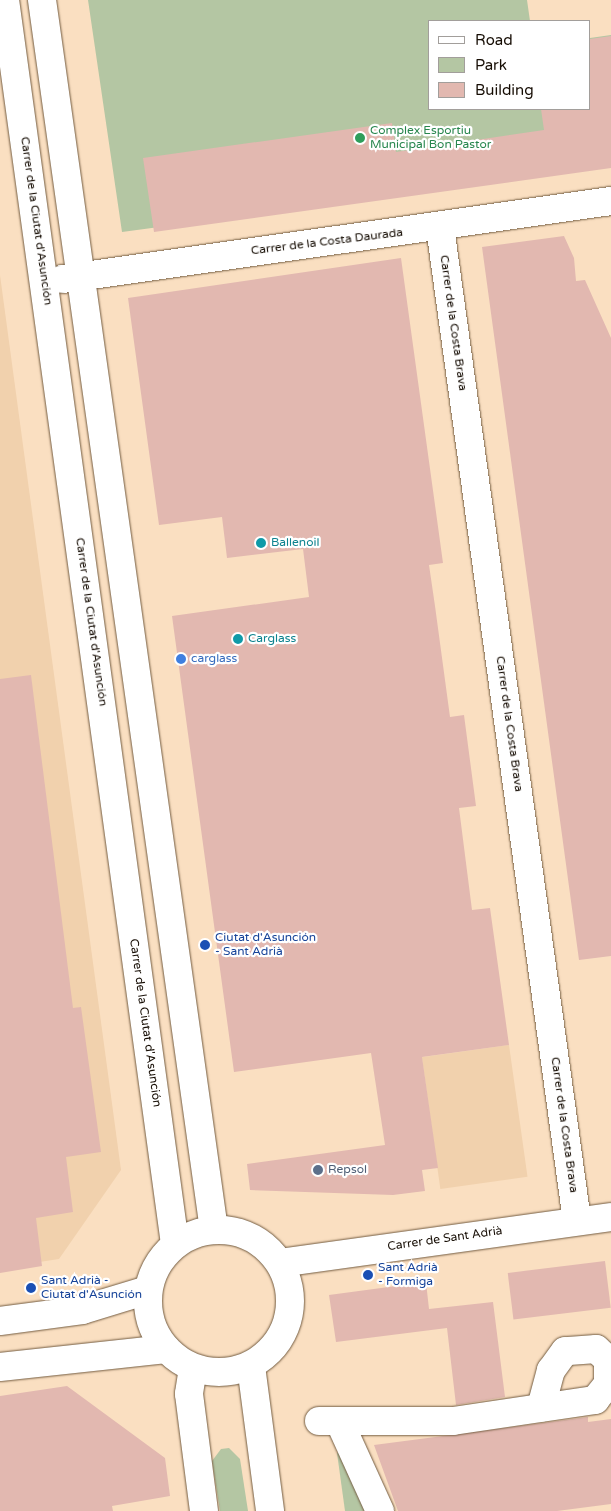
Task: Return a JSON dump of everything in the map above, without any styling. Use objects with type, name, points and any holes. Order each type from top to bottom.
[{"type":"street","name":"Carrer de la Ciutat d'Asunción","points":[[5,0],[175,1244]]},
{"type":"street","points":[[42,0],[214,1230]]},
{"type":"street","name":"Carrer de la Costa Daurada","points":[[44,284],[81,277],[611,201]]},
{"type":"street","name":"Carrer de la Costa Brava","points":[[440,227],[577,1221]]},
{"type":"street","name":"Carrer de Sant Adrià","points":[[280,1263],[611,1217]]},
{"type":"street","points":[[214,1230],[247,1235],[280,1263],[290,1296],[288,1321],[273,1348],[251,1366],[228,1372],[193,1368],[166,1350],[150,1320],[148,1290],[156,1266],[175,1244],[214,1230]]},
{"type":"street","points":[[0,1321],[82,1310],[148,1290]]},
{"type":"street","points":[[0,1367],[166,1350]]},
{"type":"street","points":[[251,1366],[270,1511]]},
{"type":"street","points":[[193,1368],[189,1394],[204,1511]]},
{"type":"street","points":[[380,1511],[330,1422],[453,1421],[541,1408]]},
{"type":"shaded area","points":[[0,275],[121,1170],[59,1259],[0,1268]]},
{"type":"shaded area","points":[[509,1045],[528,1177],[440,1189],[422,1057]]},
{"type":"green space","name":"Complex Esportiu Municipal Bon Pastor","points":[[88,0],[527,0],[530,20],[428,20],[428,110],[591,110],[591,38],[611,35],[611,166],[122,232]]},
{"type":"green space","points":[[229,1448],[240,1459],[248,1511],[220,1511],[212,1461],[221,1449]]},
{"type":"green space","points":[[342,1452],[366,1511],[345,1511],[337,1453]]},
{"type":"building","points":[[611,36],[611,168],[154,232],[143,158],[392,123],[396,152],[544,130],[541,110],[591,110],[591,39]]},
{"type":"building","points":[[564,236],[574,258],[576,281],[585,280],[611,338],[611,956],[579,960],[482,247]]},
{"type":"building","points":[[401,258],[443,563],[429,565],[450,717],[464,715],[476,806],[459,808],[472,910],[490,908],[509,1045],[422,1057],[438,1168],[422,1170],[425,1191],[393,1195],[250,1190],[247,1164],[385,1145],[371,1053],[234,1072],[172,616],[309,597],[303,549],[227,558],[222,517],[159,525],[128,298]]},
{"type":"building","points":[[31,675],[73,1008],[81,1007],[101,1152],[66,1157],[73,1212],[36,1218],[42,1266],[0,1273],[0,679]]},
{"type":"building","points":[[605,1261],[611,1308],[513,1320],[508,1273]]},
{"type":"building","points":[[426,1282],[429,1309],[493,1302],[505,1397],[456,1405],[447,1328],[336,1342],[329,1295]]},
{"type":"building","points":[[67,1386],[165,1458],[170,1496],[112,1506],[113,1511],[0,1511],[0,1396]]},
{"type":"building","points":[[588,1417],[588,1422],[611,1419],[611,1504],[557,1511],[398,1511],[374,1445]]},
{"type":"place","name":"Complex Esportiu Municipal Bon Pastor","points":[[360,138]]},
{"type":"place","name":"Ballenoil","points":[[261,543]]},
{"type":"place","name":"Carglass","points":[[238,639]]},
{"type":"place","name":"carglass","points":[[181,659]]},
{"type":"place","name":"Ciutat d'Asunción - Sant Adrià","points":[[205,945]]},
{"type":"place","name":"Repsol","points":[[318,1170]]},
{"type":"place","name":"Sant Adrià - Formiga","points":[[368,1275]]},
{"type":"place","name":"Sant Adrià - Ciutat d'Asunción","points":[[31,1288]]}]
